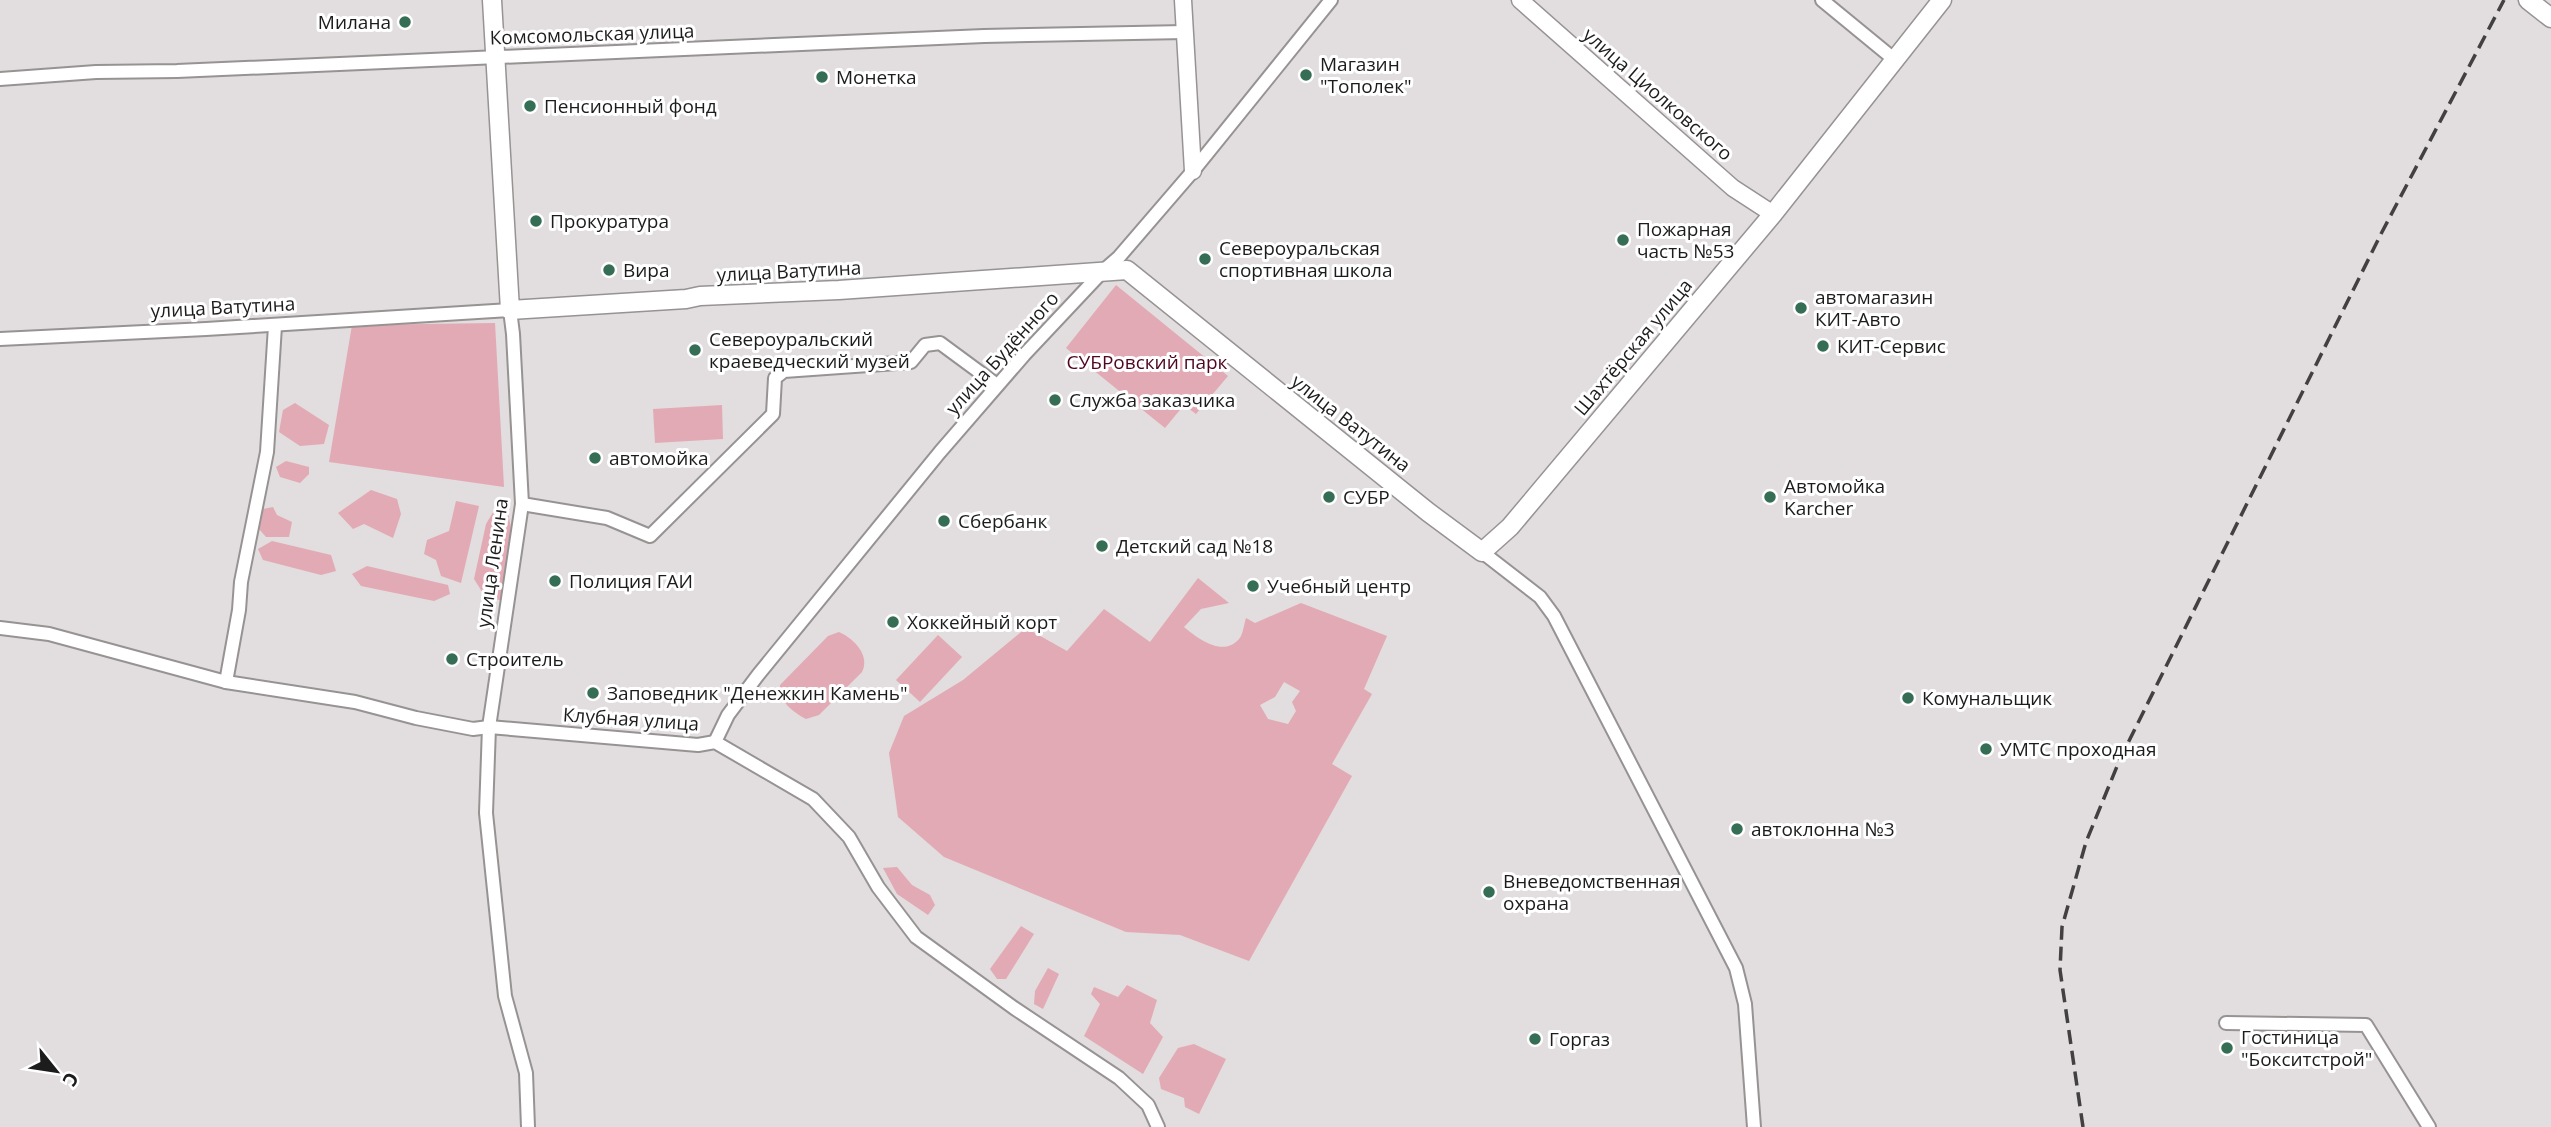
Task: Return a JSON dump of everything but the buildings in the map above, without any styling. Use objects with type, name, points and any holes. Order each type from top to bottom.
[{"type":"main road","name":"улица Ленина","points":[[492,0],[510,310]]},
{"type":"main road","name":"Шахтёрская улица","points":[[1482,552],[1510,527],[1773,214],[1942,0]]},
{"type":"main road","points":[[2528,0],[2551,18]]},
{"type":"main road","name":"улица Ватутина","points":[[510,310],[1127,270],[1428,512],[1482,552]]},
{"type":"street","points":[[1183,0],[1193,171]]},
{"type":"street","name":"улица Будённого","points":[[715,741],[728,715],[758,675],[940,452],[997,385],[1119,257],[1193,171],[1331,0]]},
{"type":"street","name":"улица Циолковского","points":[[1520,0],[1733,188],[1773,214]]},
{"type":"street","points":[[1822,0],[1895,60]]},
{"type":"street","name":"Комсомольская улица","points":[[0,79],[96,72],[177,71],[984,36],[1185,32]]},
{"type":"street","name":"улица Ватутина","points":[[0,339],[275,326],[510,310]]},
{"type":"street","name":"улица Ленина","points":[[510,310],[522,504],[489,727],[487,826],[505,996],[526,1073],[528,1127]]},
{"type":"street","points":[[226,682],[239,610],[241,582],[267,452],[275,326]]},
{"type":"street","points":[[522,504],[607,518],[650,536],[773,414],[775,378],[784,371],[911,362],[925,345],[940,343],[997,385]]},
{"type":"street","points":[[1482,552],[1540,597],[1554,616],[1736,968],[1745,1004],[1754,1127]]},
{"type":"street","name":"Клубная улица","points":[[0,628],[49,634],[226,682],[355,702],[473,729],[489,727],[698,745],[715,741],[813,799],[849,837],[878,887],[916,937],[1119,1078],[1148,1105],[1158,1127]]},
{"type":"street","points":[[2226,1023],[2365,1025],[2429,1127]]},
{"type":"green space","name":"СУБРовский парк","points":[[1116,285],[1228,376],[1196,414],[1184,405],[1165,428],[1066,348]]},
{"type":"green space","points":[[495,323],[504,487],[329,462],[352,325]]},
{"type":"green space","points":[[295,403],[329,425],[324,444],[300,446],[279,432],[283,410]]},
{"type":"green space","points":[[722,405],[723,439],[655,443],[653,409]]},
{"type":"green space","points":[[286,461],[309,467],[309,474],[300,483],[280,477],[276,467]]},
{"type":"green space","points":[[371,490],[397,499],[401,514],[393,538],[364,524],[353,529],[338,513]]},
{"type":"green space","points":[[456,501],[479,506],[461,583],[441,576],[436,560],[424,554],[427,540],[449,531]]},
{"type":"green space","points":[[273,507],[277,515],[292,522],[289,537],[266,537],[259,529],[263,509]]},
{"type":"green space","points":[[495,509],[508,512],[512,534],[500,600],[486,598],[474,579],[486,524]]},
{"type":"green space","points":[[272,541],[331,555],[336,571],[321,575],[263,560],[258,549]]},
{"type":"green space","points":[[367,566],[448,585],[450,594],[434,601],[361,586],[352,574]]},
{"type":"green space","points":[[1198,578],[1229,603],[1201,609],[1184,627],[1210,644],[1225,647],[1233,644],[1240,637],[1246,618],[1255,623],[1301,603],[1387,636],[1364,689],[1372,694],[1332,764],[1352,776],[1249,961],[1180,935],[1126,932],[944,857],[898,817],[889,753],[904,716],[963,680],[1026,628],[1067,651],[1104,609],[1150,642]],"holes":[[[1284,682],[1300,691],[1292,702],[1296,711],[1288,724],[1268,719],[1260,705],[1275,697]]]},
{"type":"green space","points":[[839,632],[860,649],[864,660],[862,672],[819,715],[806,719],[784,701],[780,685],[828,636]]},
{"type":"green space","points":[[938,635],[962,657],[920,702],[896,680]]},
{"type":"green space","points":[[897,867],[912,885],[930,895],[935,905],[928,915],[897,894],[883,868]]},
{"type":"green space","points":[[1021,926],[1034,934],[1006,979],[997,979],[990,969]]},
{"type":"green space","points":[[1048,968],[1059,974],[1043,1009],[1034,1004],[1035,991]]},
{"type":"green space","points":[[1127,985],[1157,1000],[1150,1023],[1163,1037],[1143,1074],[1084,1036],[1100,1004],[1091,994],[1094,987],[1118,997]]},
{"type":"green space","points":[[1194,1044],[1226,1059],[1199,1114],[1185,1107],[1184,1098],[1161,1089],[1159,1078],[1178,1048]]},
{"type":"railway","points":[[2083,1127],[2060,970],[2062,927],[2086,842],[2120,759],[2382,232],[2504,0]]},
{"type":"place","name":"Милана","points":[[405,22]]},
{"type":"place","name":"Магазин \"Тополек\"","points":[[1306,75]]},
{"type":"place","name":"Монетка","points":[[822,77]]},
{"type":"place","name":"Пенсионный фонд","points":[[530,106]]},
{"type":"place","name":"Прокуратура","points":[[536,221]]},
{"type":"place","name":"Пожарная часть №53","points":[[1623,240]]},
{"type":"place","name":"Североуральская спортивная школа","points":[[1205,259]]},
{"type":"place","name":"Вира","points":[[609,270]]},
{"type":"place","name":"автомагазин КИТ-Авто","points":[[1801,308]]},
{"type":"place","name":"КИТ-Сервис","points":[[1823,346]]},
{"type":"place","name":"Североуральский краеведческий музей","points":[[695,350]]},
{"type":"place","name":"Служба заказчика","points":[[1055,400]]},
{"type":"place","name":"автомойка","points":[[595,458]]},
{"type":"place","name":"СУБР","points":[[1329,497]]},
{"type":"place","name":"Автомойка Karcher","points":[[1770,497]]},
{"type":"place","name":"Сбербанк","points":[[944,521]]},
{"type":"place","name":"Детский сад №18","points":[[1102,546]]},
{"type":"place","name":"Полиция ГАИ","points":[[555,581]]},
{"type":"place","name":"Учебный центр","points":[[1253,586]]},
{"type":"place","name":"Хоккейный корт","points":[[893,622]]},
{"type":"place","name":"Строитель","points":[[452,659]]},
{"type":"place","name":"Заповедник \"Денежкин Камень\"","points":[[593,693]]},
{"type":"place","name":"Комунальщик","points":[[1908,698]]},
{"type":"place","name":"УМТС проходная","points":[[1986,749]]},
{"type":"place","name":"автоклонна №3","points":[[1737,829]]},
{"type":"place","name":"Вневедомственная охрана","points":[[1489,892]]},
{"type":"place","name":"Горгаз","points":[[1535,1039]]},
{"type":"place","name":"Гостиница \"Бокситстрой\"","points":[[2227,1048]]}]
